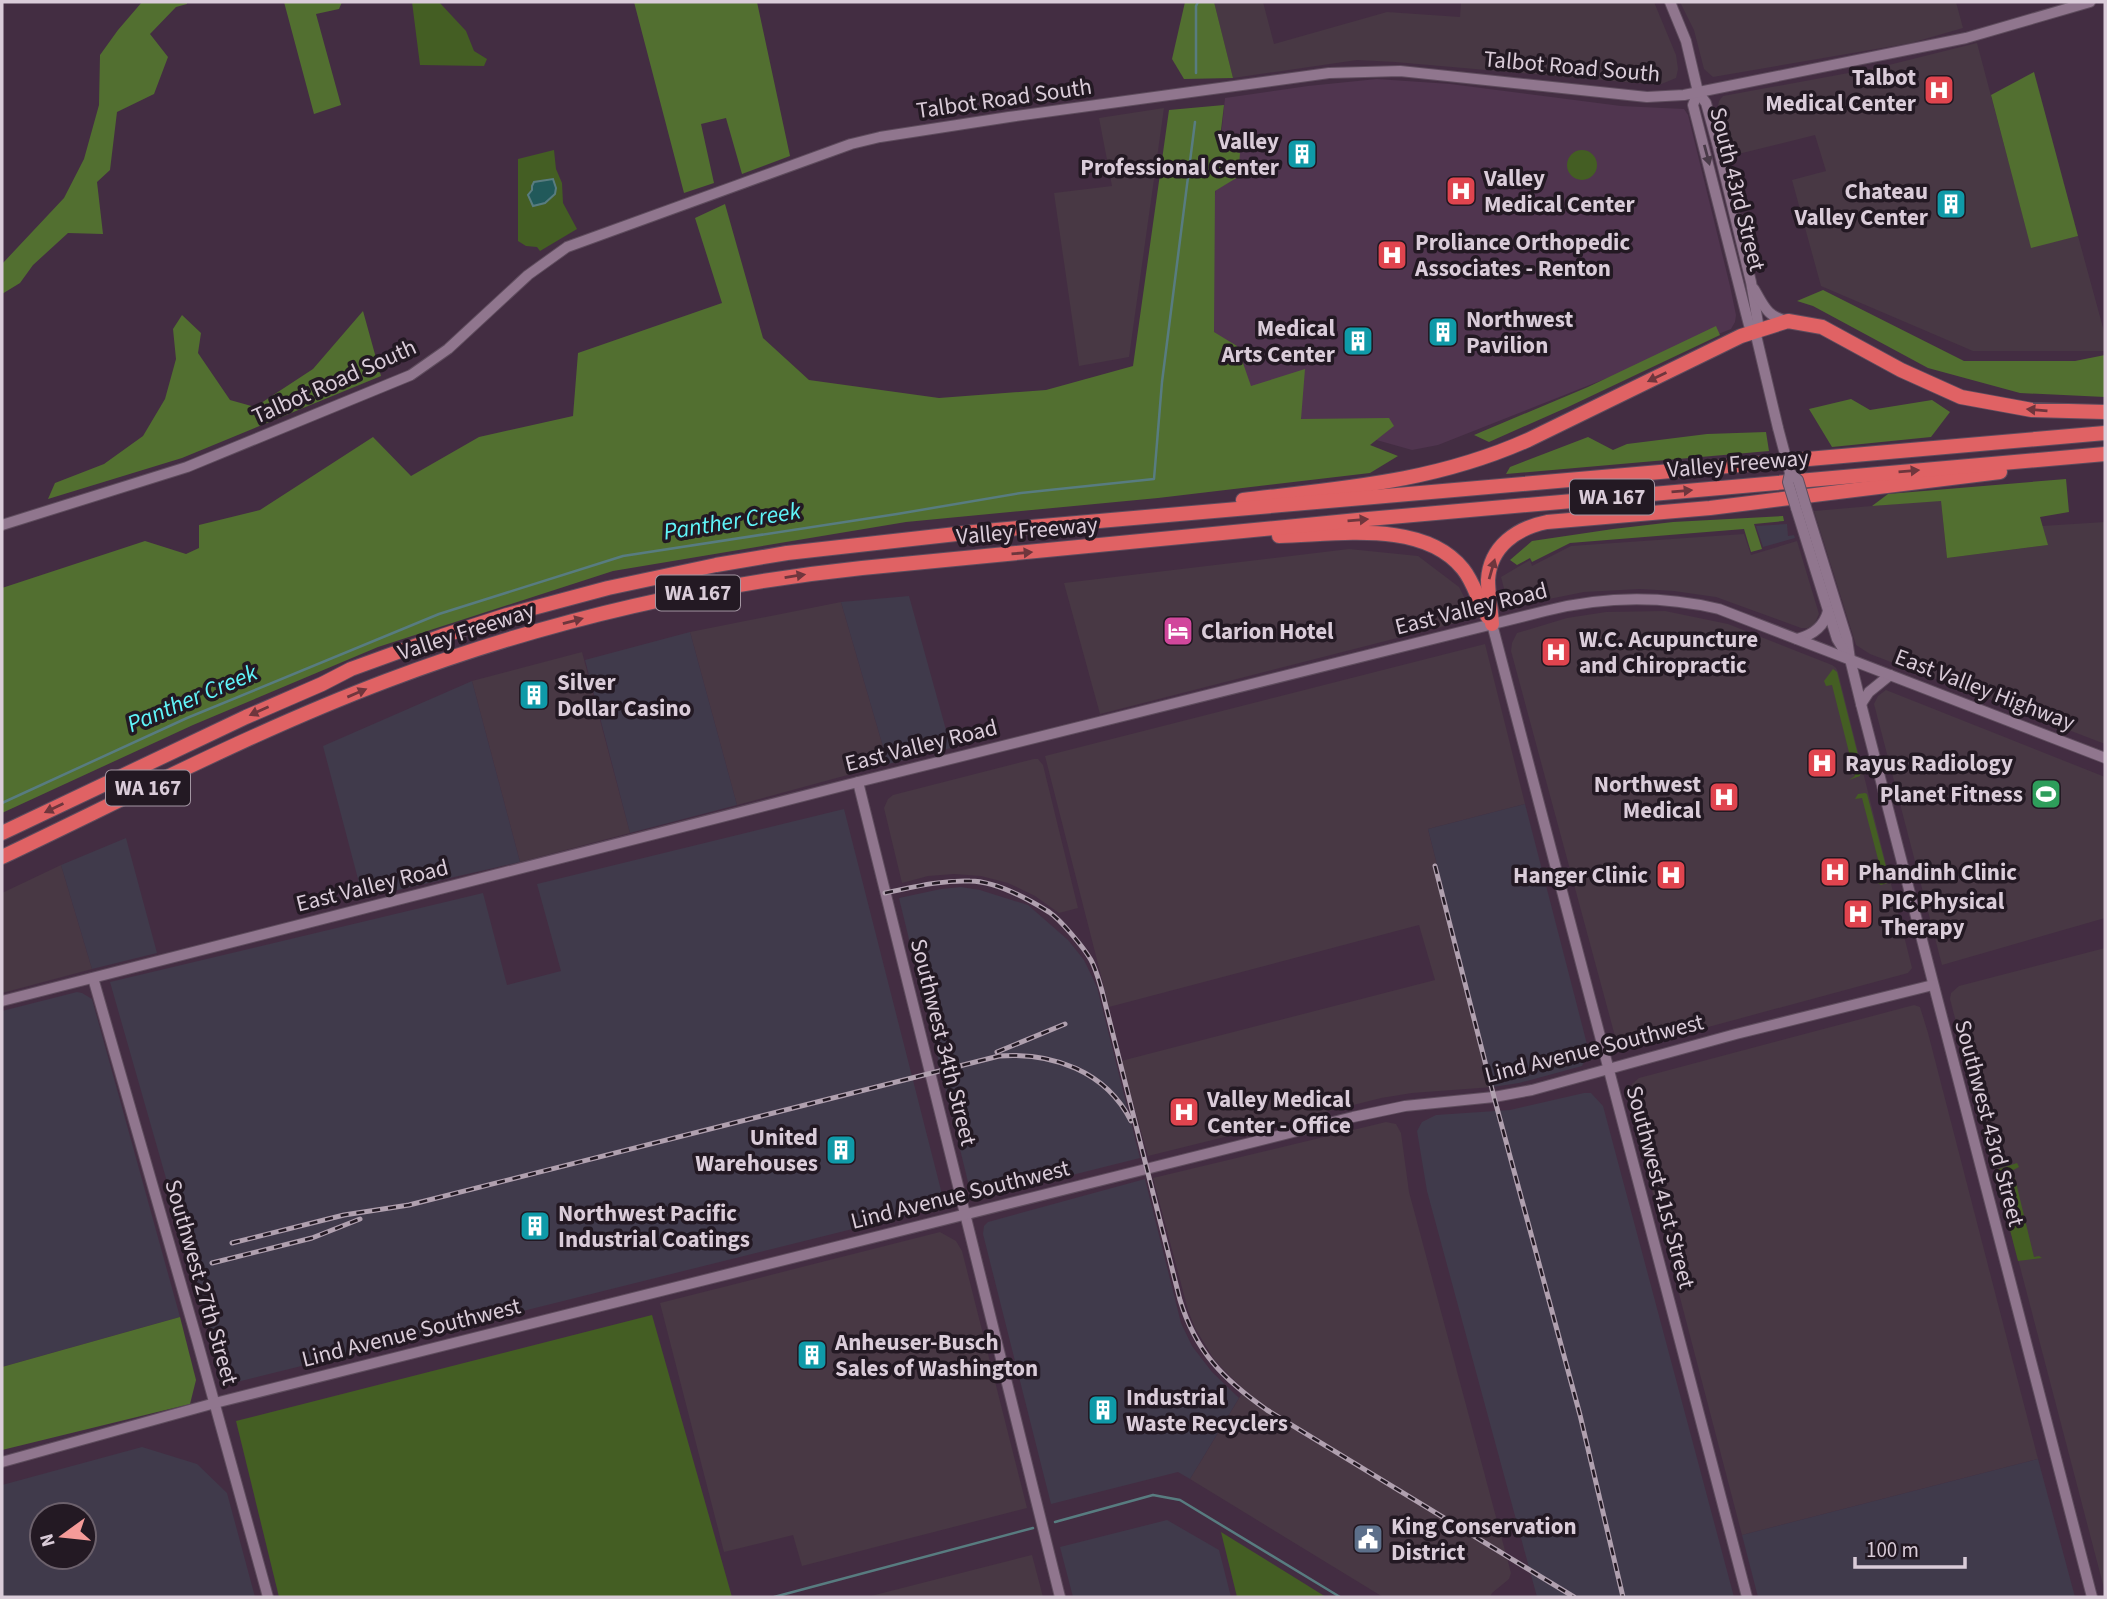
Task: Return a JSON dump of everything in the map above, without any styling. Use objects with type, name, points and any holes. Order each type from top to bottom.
[{"type":"highway","points":[[1166,515],[1187,506],[1386,483],[1469,464],[1528,440],[1755,331],[1788,321],[1822,327],[1901,370],[1961,397],[2032,410],[2105,412]]},
{"type":"highway","name":"Valley Freeway","points":[[2,833],[333,677],[395,653],[507,615],[608,588],[716,565],[830,547],[1166,515],[2105,433]]},
{"type":"highway","points":[[322,684],[339,681],[431,646],[572,603],[665,581],[788,559],[874,548],[2105,439]]},
{"type":"highway","name":"Valley Freeway","points":[[2,858],[253,737],[363,690],[479,649],[570,622],[665,599],[817,573],[1368,519],[2105,454]]},
{"type":"highway","points":[[1492,624],[1488,578],[1494,559],[1510,537],[1525,527],[1536,524],[1710,508],[1966,476],[2105,462]]},
{"type":"highway","points":[[1119,544],[1152,548],[1279,536],[1384,533],[1417,539],[1442,550],[1462,567],[1492,624]]},
{"type":"main road","points":[[1670,2],[1686,41],[1698,92]]},
{"type":"main road","name":"Talbot Road South","points":[[2,525],[187,467],[411,376],[447,349],[528,275],[567,247],[851,144],[880,137],[1018,116],[1329,73],[1400,71],[1665,97],[1966,38],[2090,2]]},
{"type":"main road","name":"South 43rd Street","points":[[1698,92],[1706,104],[1751,282],[1758,323],[1755,331]]},
{"type":"main road","name":"South 43rd Street","points":[[1698,92],[1694,106],[1749,325],[1755,331],[1790,473],[1788,482],[1801,508],[1847,639],[1850,659]]},
{"type":"main road","points":[[1751,282],[1766,310],[1777,319],[1788,321]]},
{"type":"main road","name":"South 43rd Street","points":[[1801,508],[1837,639],[1850,659]]},
{"type":"main road","name":"East Valley Road","points":[[2,1001],[858,782],[1554,608],[1616,598],[1654,598],[1690,603],[1719,609],[1850,659]]},
{"type":"main road","points":[[1797,639],[1816,631],[1825,620],[1828,608]]},
{"type":"main road","name":"Southwest 41st Street","points":[[1492,624],[1747,1597]]},
{"type":"main road","name":"East Valley Highway","points":[[1850,659],[2105,758]]},
{"type":"main road","name":"Southwest 43rd Street","points":[[1850,659],[2092,1597]]},
{"type":"main road","points":[[1861,704],[1879,682],[1889,675]]},
{"type":"main road","name":"Southwest 34th Street","points":[[858,782],[1060,1597]]},
{"type":"main road","name":"Southwest 27th Street","points":[[93,978],[268,1597]]},
{"type":"main road","name":"Lind Avenue Southwest","points":[[2,1462],[215,1403],[1353,1116],[1405,1106],[1511,1094],[1933,985]]},
{"type":"shaded area","points":[[1214,2],[1263,2],[1274,44],[1387,12],[1460,17],[1461,2],[1654,2],[1676,55],[1678,69],[1676,78],[1659,85],[1357,60],[1233,78]]},
{"type":"shaded area","points":[[1680,2],[1956,2],[1963,28],[1911,43],[1713,77],[1704,69],[1694,30]]},
{"type":"shaded area","points":[[1977,43],[2031,247],[2078,236],[2105,335],[2105,351],[1973,351],[1821,286],[1792,180],[1826,171],[1815,135],[1730,156],[1718,106],[1723,96],[1881,67]]},
{"type":"shaded area","name":"Valley Medical Center","points":[[1377,79],[1450,84],[1621,106],[1684,109],[1688,115],[1730,286],[1736,315],[1731,329],[1438,445],[1412,450],[1195,389],[1225,98]]},
{"type":"shaded area","points":[[1164,108],[1129,357],[1079,366],[1054,193],[1112,186],[1099,118]]},
{"type":"shaded area","points":[[553,179],[555,194],[545,203],[533,206],[528,195],[534,182]]},
{"type":"shaded area","points":[[1941,500],[1947,558],[2047,545],[2042,526],[2105,522],[2105,744],[1870,654],[1856,645],[1814,511]]},
{"type":"shaded area","points":[[1787,524],[1788,536],[1794,535],[1795,538],[1763,547],[1756,526]]},
{"type":"shaded area","points":[[1744,534],[1751,555],[1797,541],[1819,614],[1814,625],[1801,628],[1716,597],[1674,591],[1640,589],[1584,592],[1509,607],[1501,577],[1530,560],[1532,566],[1571,546]]},
{"type":"shaded area","points":[[1349,549],[1418,556],[1459,587],[1472,613],[1468,620],[1100,714],[1064,583]]},
{"type":"shaded area","points":[[909,596],[951,748],[888,764],[841,602]]},
{"type":"shaded area","points":[[841,602],[888,764],[737,805],[690,632]]},
{"type":"shaded area","points":[[1665,611],[1728,624],[1836,668],[1912,968],[1908,973],[1627,1049],[1618,1046],[1616,1040],[1511,651],[1517,633],[1567,618],[1606,612]]},
{"type":"shaded area","points":[[690,632],[737,805],[630,833],[585,660]]},
{"type":"shaded area","points":[[1485,644],[1525,804],[1428,829],[1493,1087],[1381,1098],[1148,1156],[1121,1061],[1435,980],[1419,925],[1109,1007],[1045,756]]},
{"type":"shaded area","points":[[582,652],[630,833],[520,862],[472,681]]},
{"type":"shaded area","points":[[472,681],[520,862],[363,898],[323,746]]},
{"type":"shaded area","points":[[1886,690],[2105,777],[2105,918],[1942,965],[1874,704],[1878,696]]},
{"type":"shaded area","points":[[1038,759],[1043,765],[1078,908],[1059,913],[1035,896],[1008,883],[981,876],[928,876],[902,883],[884,808],[888,799],[893,795]]},
{"type":"shaded area","points":[[1525,804],[1589,1052],[1582,1066],[1493,1087],[1428,829]]},
{"type":"shaded area","points":[[844,809],[945,1206],[225,1385],[110,982],[483,893],[507,985],[561,971],[537,884]]},
{"type":"shaded area","points":[[126,838],[157,953],[92,969],[61,865]]},
{"type":"shaded area","points":[[61,865],[92,969],[2,993],[2,893]]},
{"type":"shaded area","points":[[961,887],[1028,905],[1068,940],[1084,960],[1097,987],[1140,1158],[992,1195],[976,1192],[968,1182],[899,898]]},
{"type":"shaded area","points":[[2105,948],[2105,1592],[1950,999],[1951,993],[1959,986]]},
{"type":"shaded area","points":[[77,992],[92,999],[180,1317],[2,1367],[2,1011]]},
{"type":"shaded area","points":[[1914,1005],[1920,1007],[1928,1033],[2038,1459],[1742,1535],[1629,1102],[1629,1093],[1632,1084],[1639,1078]]},
{"type":"shaded area","points":[[1591,1093],[1603,1106],[1734,1597],[1537,1597],[1427,1191],[1417,1131],[1422,1122],[1436,1115],[1510,1110]]},
{"type":"shaded area","points":[[1386,1122],[1396,1124],[1401,1133],[1409,1192],[1511,1573],[1509,1579],[1490,1597],[1383,1597],[1190,1479],[1244,1390],[1215,1361],[1195,1328],[1153,1178]]},
{"type":"shaded area","points":[[1145,1179],[1181,1323],[1192,1346],[1212,1372],[1239,1398],[1190,1479],[1178,1472],[1051,1504],[983,1234],[984,1226],[988,1222]]},
{"type":"shaded area","points":[[940,1232],[956,1241],[962,1251],[1027,1508],[802,1566],[793,1535],[724,1552],[660,1303]]},
{"type":"shaded area","points":[[142,1447],[197,1464],[227,1493],[255,1597],[2,1597],[2,1485]]},
{"type":"shaded area","points":[[2038,1459],[2075,1597],[1758,1597],[1742,1535]]},
{"type":"shaded area","points":[[1167,1520],[1219,1550],[1231,1597],[1073,1597],[1060,1547]]},
{"type":"shaded area","points":[[1032,1555],[1043,1597],[867,1597]]},
{"type":"green space","points":[[142,2],[187,4],[176,7],[150,34],[168,57],[154,94],[117,112],[110,170],[97,182],[103,234],[68,233],[33,265],[20,283],[2,294],[2,264],[64,198],[84,159],[99,105],[100,55]]},
{"type":"green space","points":[[284,2],[342,2],[339,9],[316,14],[341,105],[314,114]]},
{"type":"green space","points":[[412,2],[439,2],[466,31],[474,51],[487,59],[484,66],[420,65]]},
{"type":"green space","points":[[634,2],[757,2],[790,156],[742,174],[726,118],[701,124],[714,183],[684,193]]},
{"type":"green space","points":[[1185,2],[1214,2],[1233,78],[1184,79],[1172,59]]},
{"type":"green space","points":[[2034,72],[2078,236],[2031,248],[1991,95]]},
{"type":"green space","points":[[1224,105],[1219,147],[1240,153],[1238,177],[1215,191],[1214,332],[1237,346],[1251,386],[1305,369],[1301,419],[1389,418],[1394,426],[1370,445],[1398,456],[1370,473],[1158,498],[906,522],[613,571],[378,647],[193,725],[2,813],[2,588],[145,541],[186,554],[199,548],[199,525],[260,510],[373,437],[411,476],[479,437],[573,416],[578,353],[722,303],[695,218],[725,204],[763,338],[809,380],[939,398],[1046,390],[1133,366],[1169,110]]},
{"type":"green space","points":[[554,150],[556,169],[562,183],[563,203],[577,229],[540,251],[537,247],[526,246],[518,241],[518,159]]},
{"type":"green space","points":[[1582,150],[1588,151],[1596,159],[1596,171],[1588,179],[1582,180],[1576,179],[1568,171],[1567,165],[1568,159],[1576,151]]},
{"type":"green space","points":[[1823,290],[1964,361],[2075,361],[2105,355],[2105,397],[2020,393],[1928,368],[1813,306],[1797,301]]},
{"type":"green space","points":[[363,311],[381,376],[182,458],[48,499],[55,483],[104,464],[143,436],[165,399],[176,359],[173,329],[182,315],[201,333],[198,353],[230,400],[255,407],[313,369]]},
{"type":"green space","points":[[1716,326],[1720,335],[1568,407],[1489,442],[1474,435],[1588,387]]},
{"type":"green space","points":[[1851,399],[1870,410],[1932,400],[1950,412],[1931,437],[1832,447],[1809,409]]},
{"type":"green space","points":[[1766,432],[1769,451],[1506,474],[1510,467],[1588,437],[1613,450],[1627,444],[1707,434]]},
{"type":"green space","points":[[2066,479],[2069,512],[2040,517],[2048,545],[1947,558],[1941,501],[1872,506],[1888,494]]},
{"type":"green space","points":[[1783,516],[1784,521],[1754,524],[1762,549],[1751,552],[1744,529],[1570,543],[1532,562],[1530,558],[1517,565],[1510,560],[1532,541],[1673,522]]},
{"type":"green space","points":[[1833,669],[1837,672],[1861,767],[1860,776],[1849,780],[1855,776],[1832,685],[1826,686],[1824,681]]},
{"type":"green space","points":[[1865,793],[1890,882],[1881,885],[1878,883],[1884,882],[1862,798],[1855,799],[1858,794]]},
{"type":"green space","points":[[2017,1163],[2019,1167],[2013,1170],[2034,1257],[2042,1258],[2018,1261],[2010,1230],[2009,1213],[1996,1170]]},
{"type":"green space","points":[[652,1315],[732,1597],[279,1597],[236,1421]]},
{"type":"green space","points":[[180,1317],[196,1380],[190,1404],[2,1450],[2,1367]]},
{"type":"green space","points":[[1221,1532],[1326,1597],[1237,1597]]},
{"type":"waterway","name":"Panther Creek","points":[[1196,73],[1198,2]]},
{"type":"waterway","name":"Panther Creek","points":[[2,803],[187,718],[439,614],[623,556],[1021,493],[1154,479],[1162,382],[1195,122]]},
{"type":"waterway","points":[[1055,1522],[1153,1495],[1180,1500],[1340,1597]]},
{"type":"waterway","points":[[774,1597],[1033,1528]]},
{"type":"railway","points":[[1435,866],[1580,1415],[1623,1597]]},
{"type":"railway","points":[[885,893],[938,883],[980,882],[1022,896],[1060,921],[1091,960],[1096,971],[1180,1300],[1194,1335],[1213,1363],[1237,1387],[1267,1410],[1574,1597]]},
{"type":"railway","points":[[997,1052],[1065,1024]]},
{"type":"railway","points":[[232,1243],[344,1215],[409,1205],[999,1056],[1038,1057],[1076,1068],[1107,1089],[1131,1121]]},
{"type":"railway","points":[[212,1263],[312,1238],[360,1219]]},
{"type":"place","name":"Talbot Medical Center","points":[[1939,90]]},
{"type":"place","name":"Valley Professional Center","points":[[1302,154]]},
{"type":"place","name":"Valley Medical Center","points":[[1461,191]]},
{"type":"place","name":"Chateau Valley Center","points":[[1951,204]]},
{"type":"place","name":"Proliance Orthopedic Associates - Renton","points":[[1392,255]]},
{"type":"place","name":"Northwest Pavilion","points":[[1443,332]]},
{"type":"place","name":"Medical Arts Center","points":[[1358,341]]},
{"type":"place","name":"Clarion Hotel","points":[[1178,631]]},
{"type":"place","name":"W.C. Acupuncture and Chiropractic","points":[[1556,652]]},
{"type":"place","name":"Silver Dollar Casino","points":[[534,695]]},
{"type":"place","name":"Rayus Radiology","points":[[1822,763]]},
{"type":"place","name":"Planet Fitness","points":[[2046,794]]},
{"type":"place","name":"Northwest Medical","points":[[1724,797]]},
{"type":"place","name":"Phandinh Clinic","points":[[1835,872]]},
{"type":"place","name":"Hanger Clinic","points":[[1671,875]]},
{"type":"place","name":"PIC Physical Therapy","points":[[1858,914]]},
{"type":"place","name":"Valley Medical Center - Office","points":[[1184,1112]]},
{"type":"place","name":"United Warehouses","points":[[841,1150]]},
{"type":"place","name":"Northwest Pacific Industrial Coatings","points":[[535,1226]]},
{"type":"place","name":"Anheuser-Busch Sales of Washington","points":[[812,1355]]},
{"type":"place","name":"Industrial Waste Recyclers","points":[[1103,1410]]},
{"type":"place","name":"King Conservation District","points":[[1368,1539]]}]
